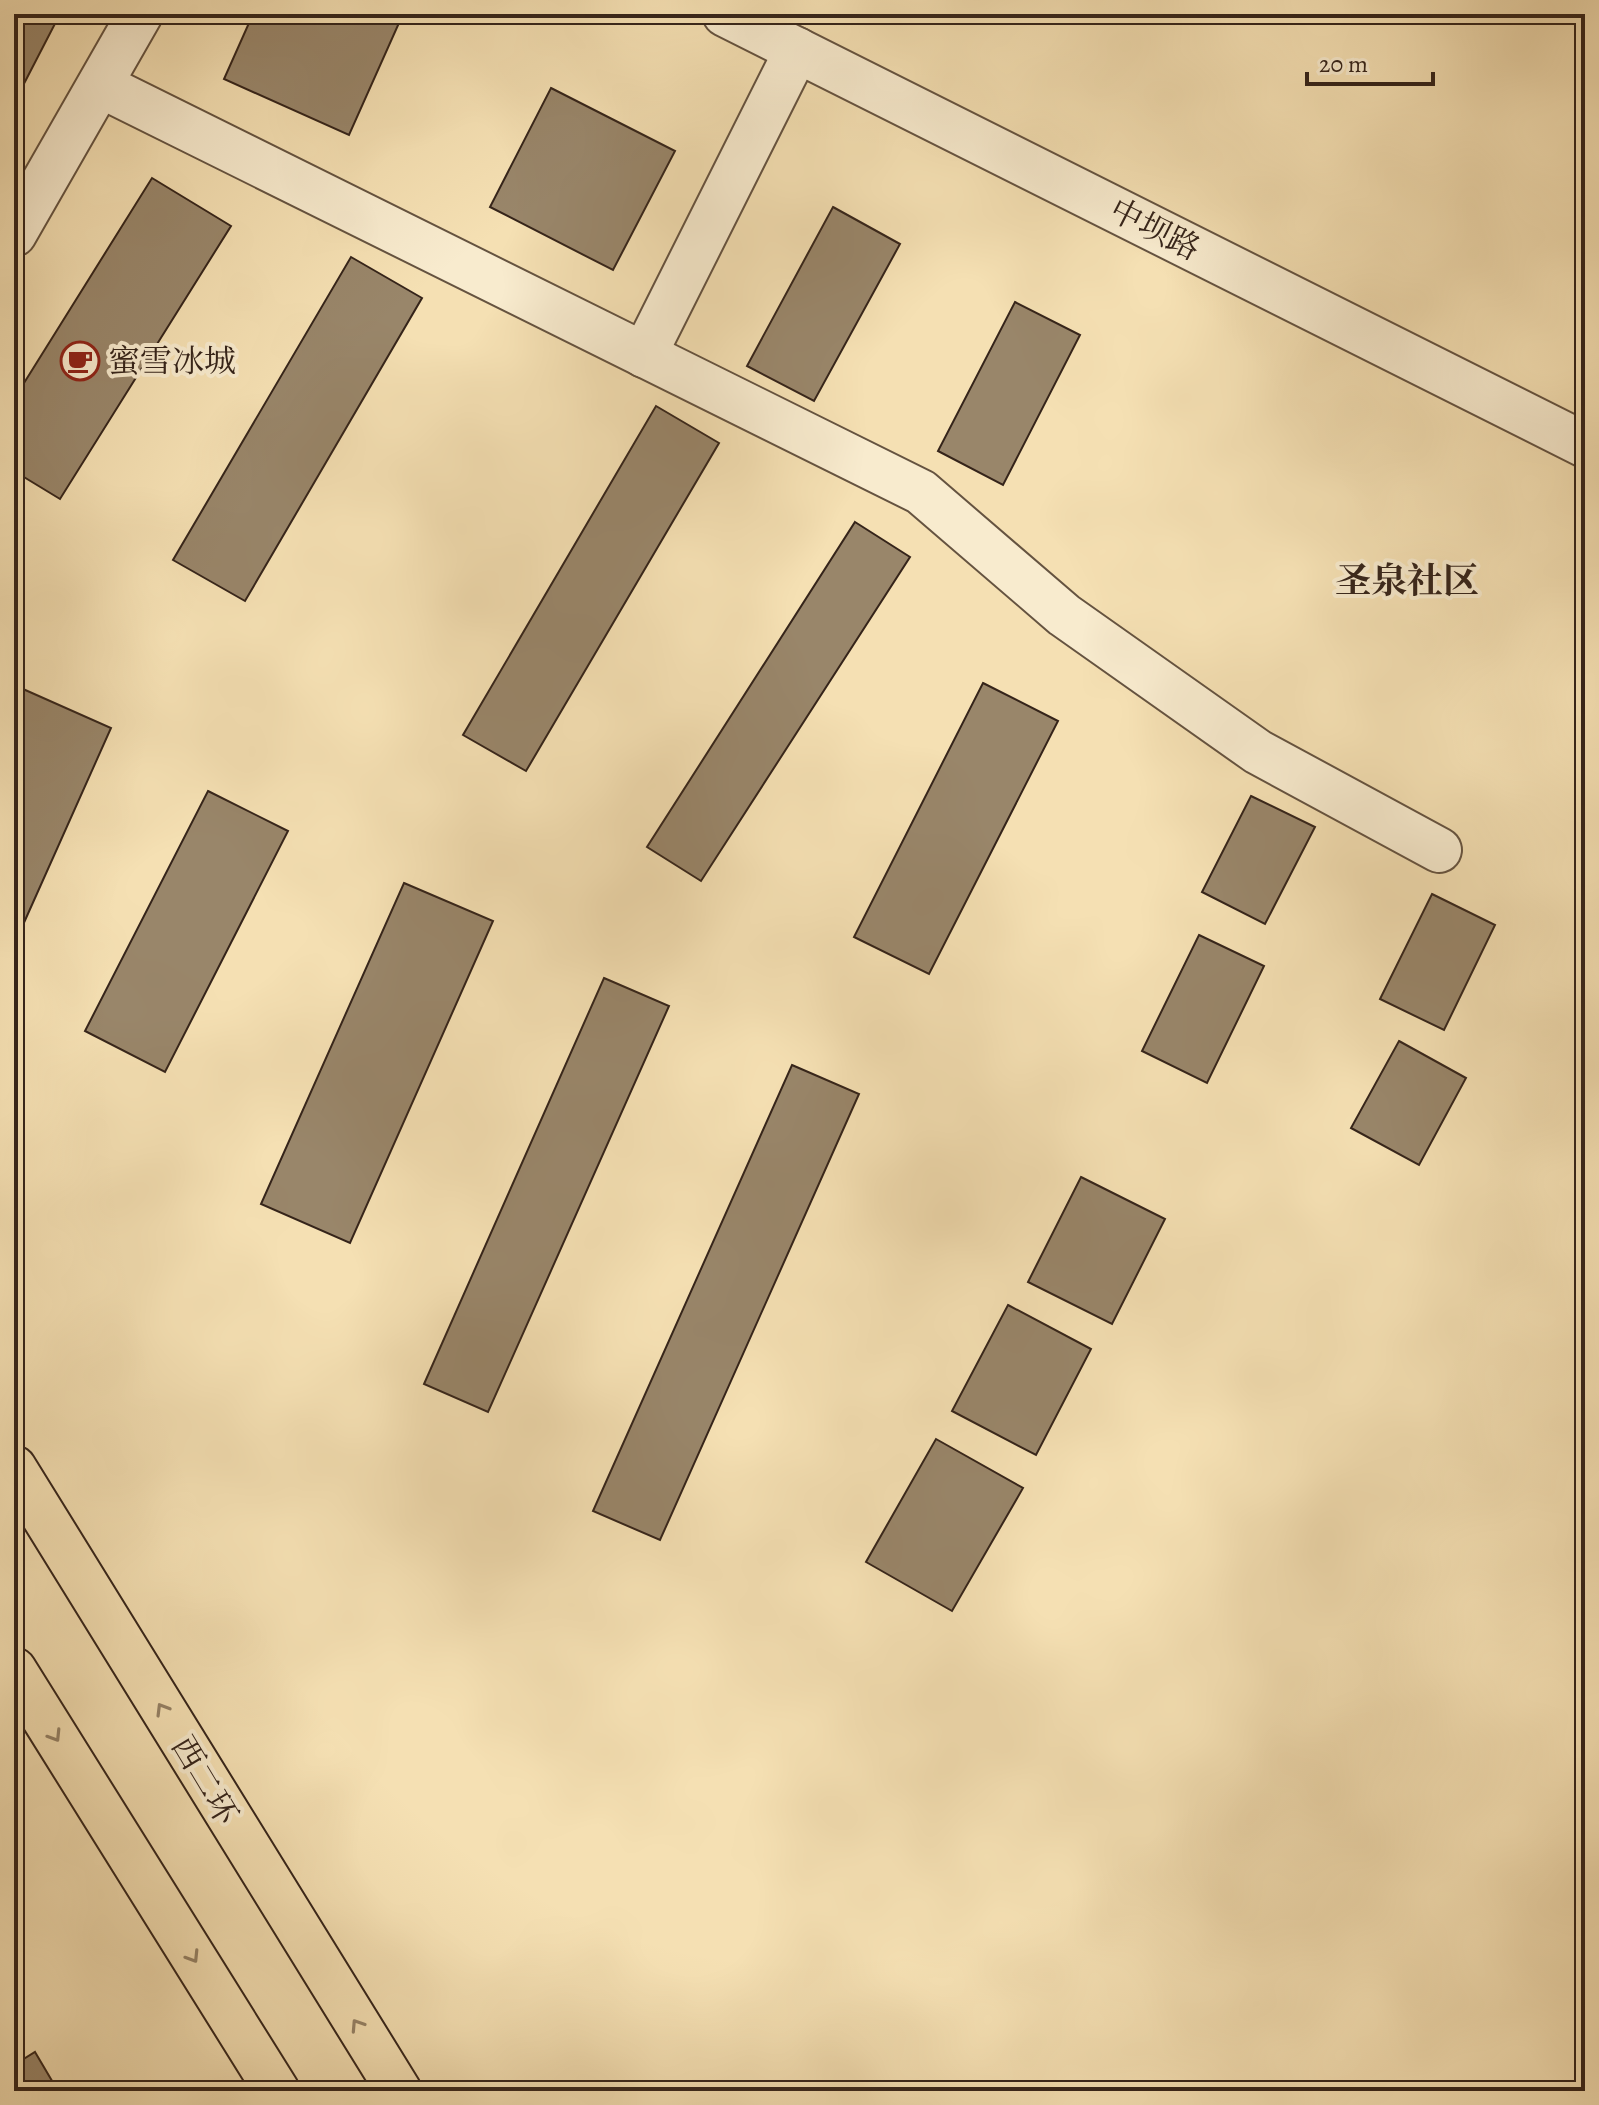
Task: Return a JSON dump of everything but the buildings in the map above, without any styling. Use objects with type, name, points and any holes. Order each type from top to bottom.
[{"type":"highway","name":"西二环","points":[[14,1468],[399,2091]]},
{"type":"highway","points":[[14,1670],[277,2091]]},
{"type":"street","points":[[14,234],[140,14]]},
{"type":"street","name":"中坝路","points":[[725,14],[1585,445]]},
{"type":"street","points":[[644,355],[797,50]]},
{"type":"street","points":[[100,85],[921,492],[1064,615],[1258,752],[1439,850]]},
{"type":"place","name":"蜜雪冰城","points":[[80,361]]},
{"type":"district","name":"圣泉社区","points":[[1407,580]]}]
